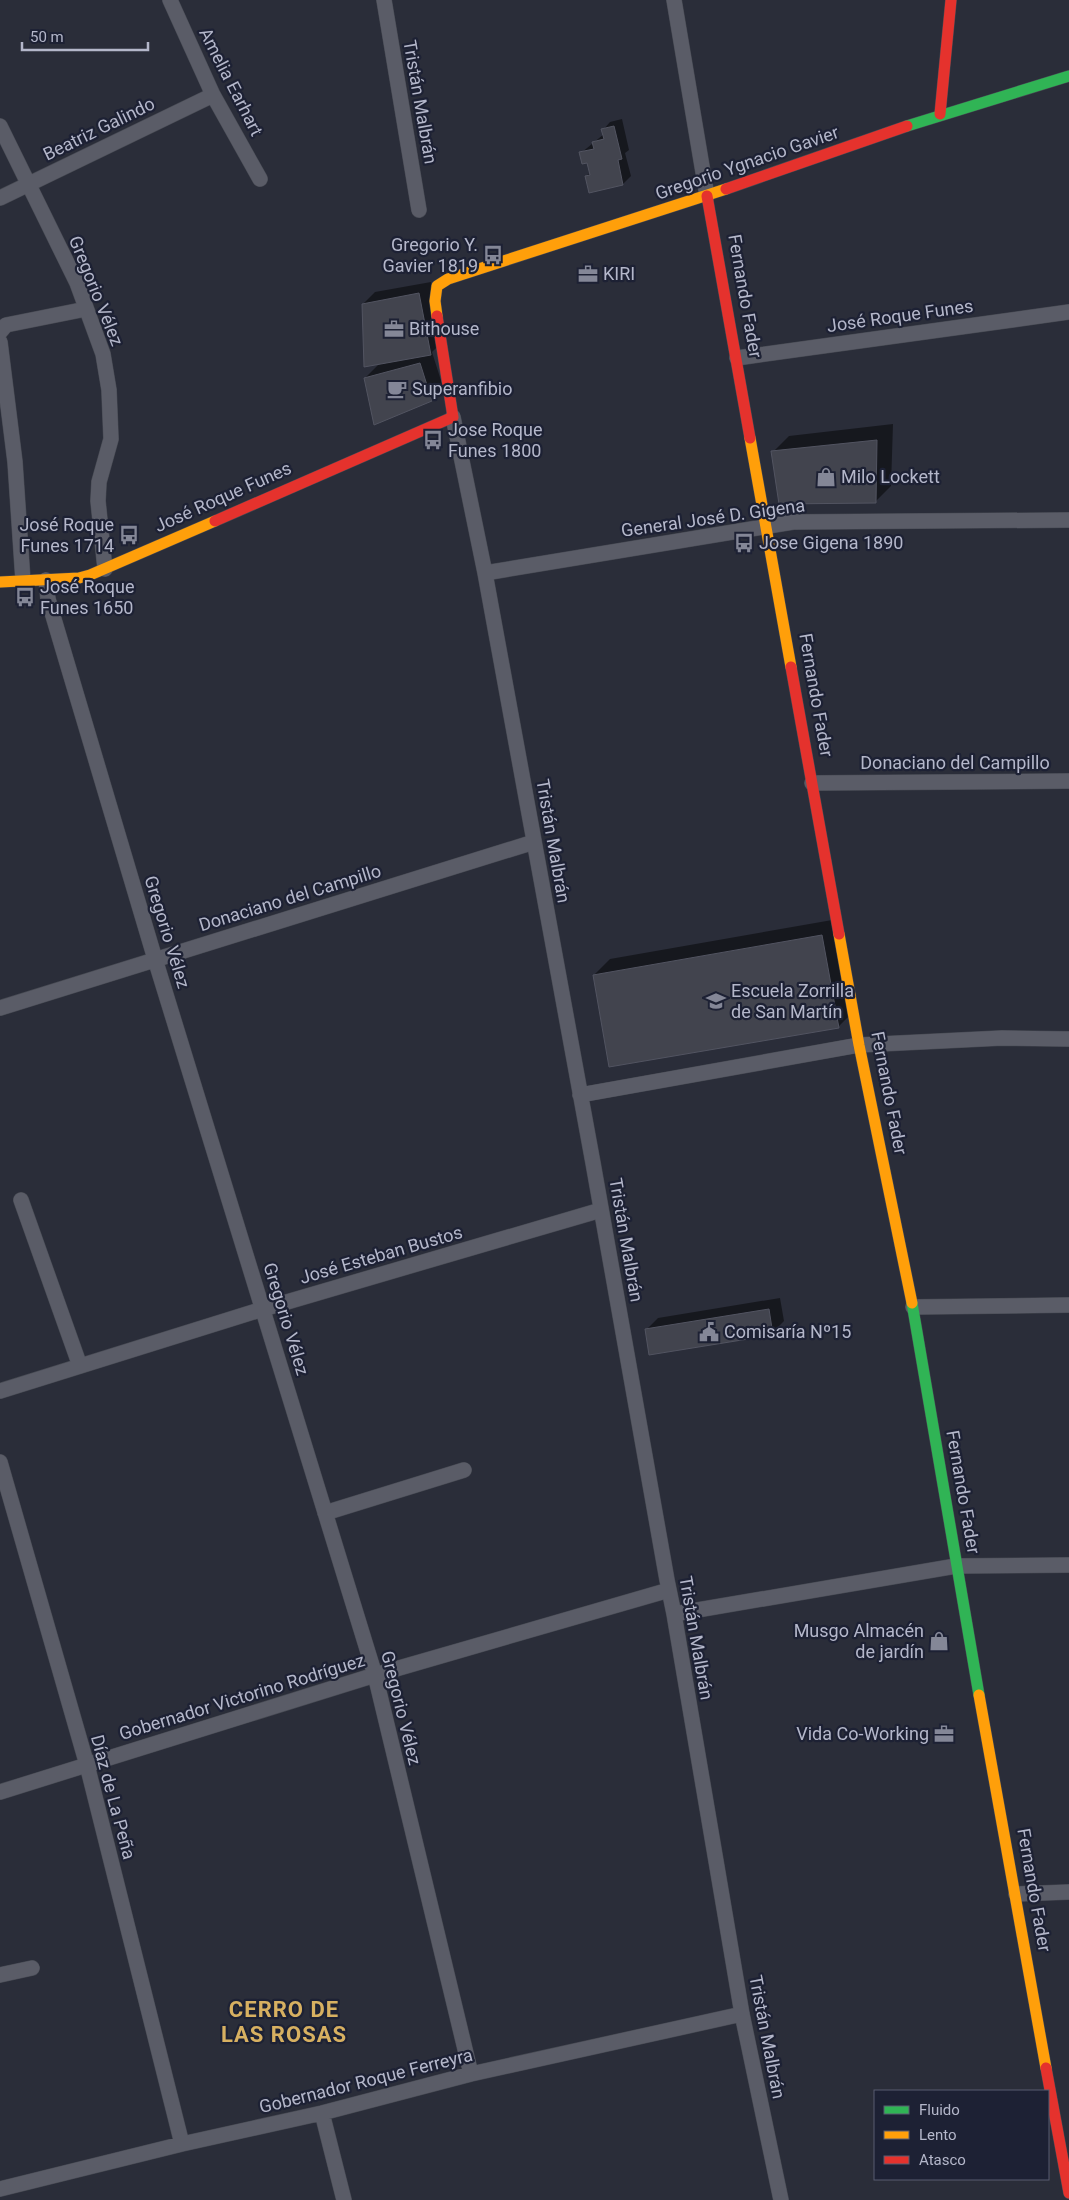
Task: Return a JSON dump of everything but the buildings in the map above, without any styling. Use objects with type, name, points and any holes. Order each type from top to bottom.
[{"type":"main road","points":[[940,114],[952,0]]},
{"type":"main road","name":"Gregorio Ygnacio Gavier","points":[[437,286],[448,279],[707,196],[940,114],[1069,76]]},
{"type":"main road","name":"Fernando Fader","points":[[707,196],[768,526],[812,783],[860,1045],[913,1307],[956,1566],[1069,2193]]},
{"type":"main road","name":"Tristán Malbrán","points":[[437,286],[436,300],[454,416]]},
{"type":"main road","name":"José Roque Funes","points":[[0,582],[79,578],[105,569],[454,416]]},
{"type":"street","name":"Amelia Earhart","points":[[170,0],[214,95],[260,179]]},
{"type":"street","name":"Tristán Malbrán","points":[[384,0],[419,210]]},
{"type":"street","name":"Fernando Fader","points":[[674,0],[707,196]]},
{"type":"street","name":"Beatriz Galindo","points":[[0,198],[214,95]]},
{"type":"street","name":"Gregorio Vélez","points":[[0,126],[76,283],[103,354],[109,390],[111,439],[99,482],[98,501],[105,569]]},
{"type":"street","points":[[0,332],[6,325],[86,309]]},
{"type":"street","name":"José Roque Funes","points":[[737,358],[1069,312]]},
{"type":"street","points":[[0,342],[15,462],[24,581]]},
{"type":"street","name":"Tristán Malbrán","points":[[454,416],[485,573],[602,1210],[674,1614],[742,2014],[781,2200]]},
{"type":"street","name":"General José D. Gigena","points":[[485,573],[793,522],[1069,520]]},
{"type":"street","name":"Gregorio Vélez","points":[[46,580],[48,599],[155,959],[375,1675],[471,2074]]},
{"type":"street","name":"Donaciano del Campillo","points":[[812,783],[1069,782]]},
{"type":"street","name":"Donaciano del Campillo","points":[[0,1008],[534,842]]},
{"type":"street","points":[[580,1095],[860,1045],[1002,1038],[1069,1039]]},
{"type":"street","points":[[21,1200],[80,1366]]},
{"type":"street","name":"José Esteban Bustos","points":[[0,1391],[263,1309],[602,1210]]},
{"type":"street","points":[[913,1307],[1069,1305]]},
{"type":"street","name":"Díaz de La Peña","points":[[0,1462],[87,1765],[182,2144]]},
{"type":"street","points":[[325,1513],[464,1470]]},
{"type":"street","points":[[674,1614],[956,1566],[1069,1565]]},
{"type":"street","name":"Gobernador Victorino Rodríguez","points":[[0,1792],[375,1675],[669,1590]]},
{"type":"street","points":[[1016,1894],[1069,1892]]},
{"type":"street","points":[[0,1976],[32,1968]]},
{"type":"street","name":"Gobernador Roque Ferreyra","points":[[0,2188],[182,2144],[322,2113],[471,2074],[742,2014]]},
{"type":"street","points":[[322,2113],[344,2200]]},
{"type":"traffic: fast","points":[[907,126],[1069,76]]},
{"type":"traffic: fast","points":[[912,1303],[979,1695]]},
{"type":"traffic: slow","points":[[437,316],[435,301],[437,286],[448,279],[726,189]]},
{"type":"traffic: slow","points":[[750,438],[791,667]]},
{"type":"traffic: slow","points":[[0,582],[79,578],[90,575],[215,521]]},
{"type":"traffic: slow","points":[[839,934],[859,1045],[912,1303]]},
{"type":"traffic: slow","points":[[979,1695],[1046,2068]]},
{"type":"traffic: jam","points":[[940,114],[951,0]]},
{"type":"traffic: jam","points":[[726,189],[907,126]]},
{"type":"traffic: jam","points":[[707,196],[750,438]]},
{"type":"traffic: jam","points":[[215,521],[453,417],[437,316]]},
{"type":"traffic: jam","points":[[791,667],[839,934]]},
{"type":"traffic: jam","points":[[1046,2068],[1069,2193]]},
{"type":"place","name":"Gregorio Y. Gavier 1819","points":[[493,255]]},
{"type":"place","name":"KIRI","points":[[588,274]]},
{"type":"place","name":"Bithouse","points":[[394,329]]},
{"type":"place","name":"Superanfibio","points":[[397,389]]},
{"type":"place","name":"Jose Roque Funes 1800","points":[[433,440]]},
{"type":"place","name":"Milo Lockett","points":[[826,477]]},
{"type":"place","name":"José Roque Funes 1714","points":[[129,535]]},
{"type":"place","name":"Jose Gigena 1890","points":[[744,543]]},
{"type":"place","name":"José Roque Funes 1650","points":[[25,597]]},
{"type":"place","name":"Escuela Zorrilla de San Martín","points":[[716,1001]]},
{"type":"place","name":"Comisaría Nº15","points":[[709,1332]]},
{"type":"place","name":"Musgo Almacén de jardín","points":[[939,1641]]},
{"type":"place","name":"Vida Co-Working","points":[[944,1734]]},
{"type":"district","name":"CERRO DE LAS ROSAS","points":[[284,2022]]}]
